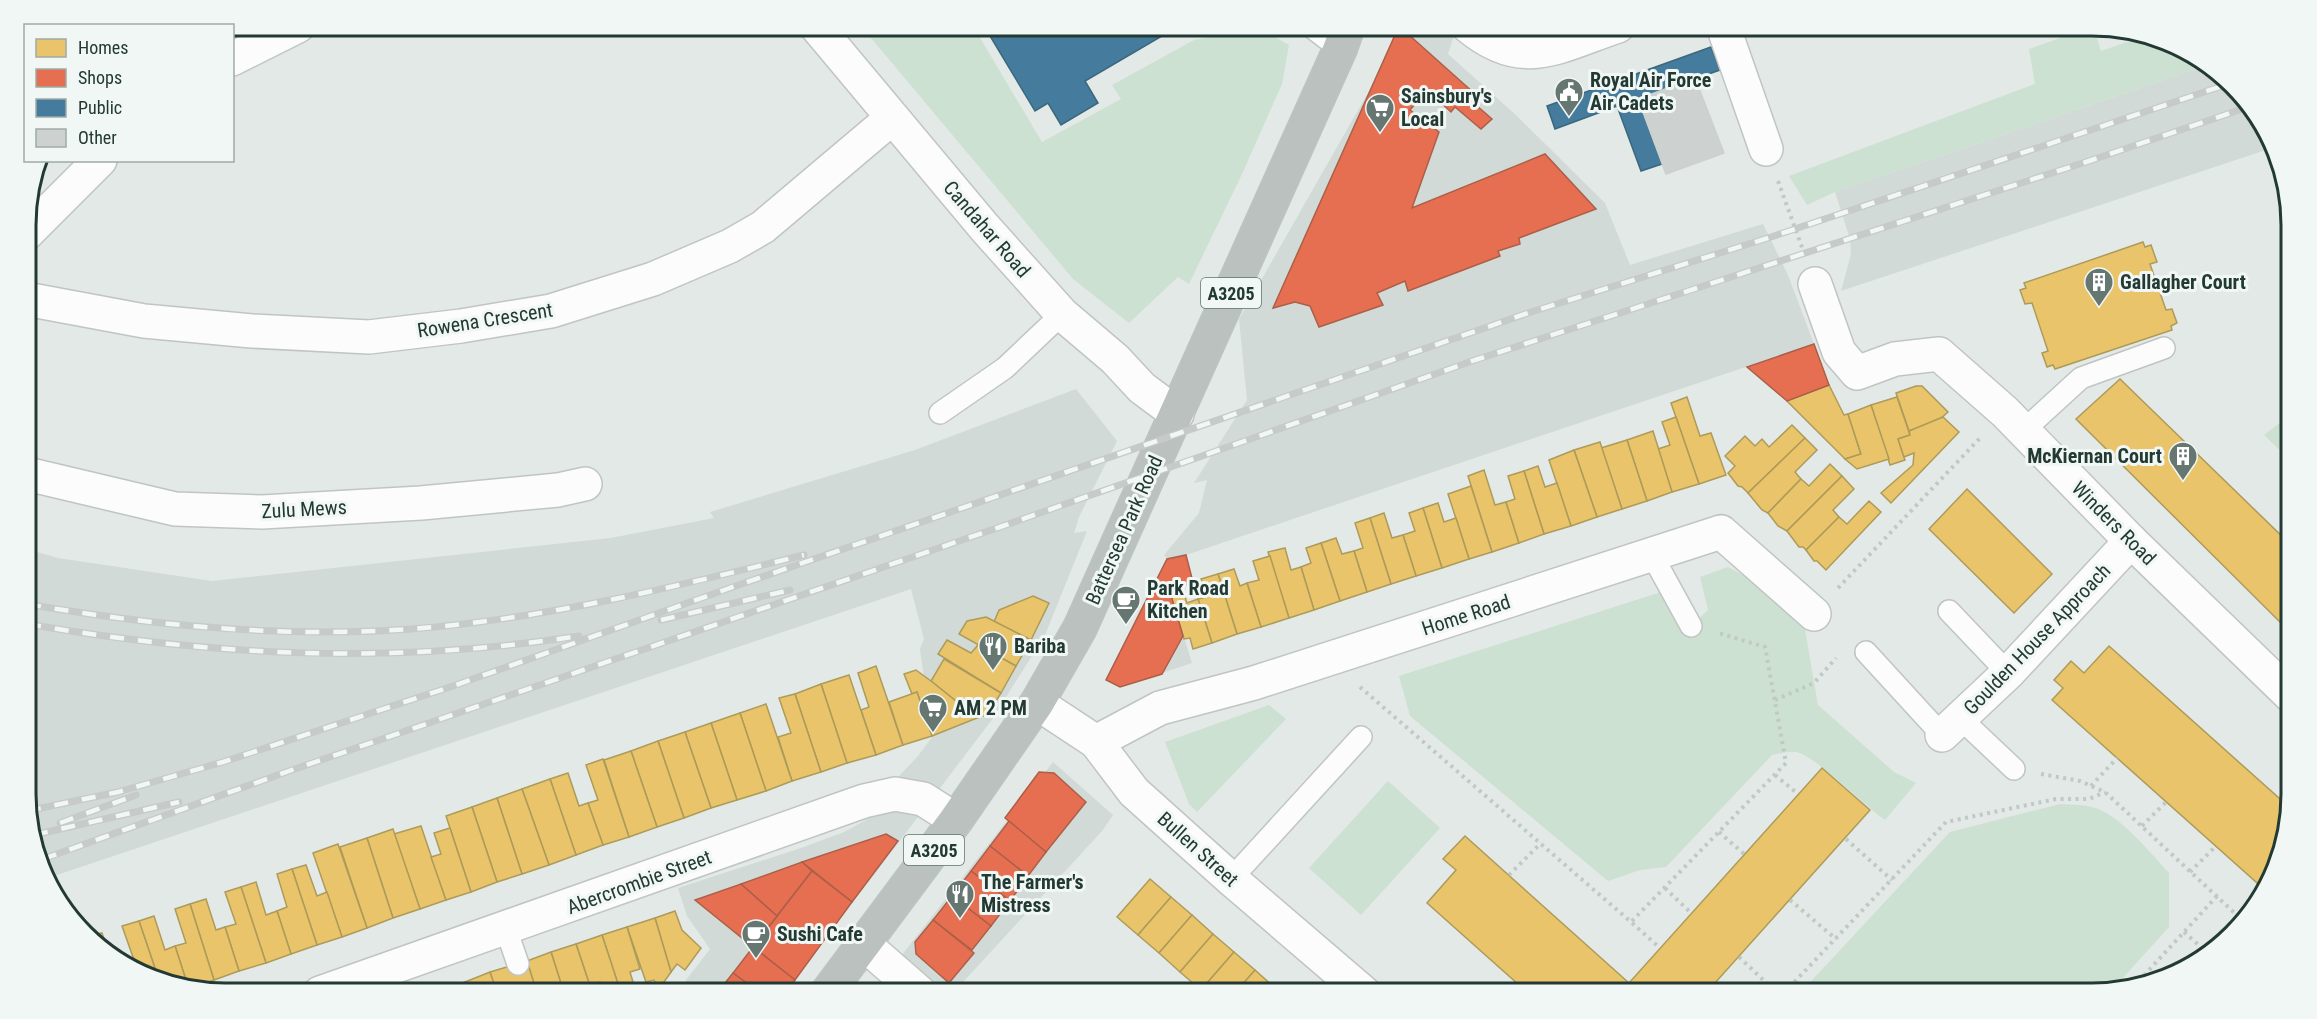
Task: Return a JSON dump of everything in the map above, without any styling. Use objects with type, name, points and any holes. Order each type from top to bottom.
[{"type":"highway","name":"Battersea Park Road","points":[[835,983],[956,820],[1037,704],[1080,628],[1344,37]]},
{"type":"street","points":[[234,58],[278,36]]},
{"type":"street","name":"Candahar Road","points":[[824,36],[985,228],[1062,314],[1115,359],[1143,387],[1177,414]]},
{"type":"street","points":[[1500,36],[1512,51],[1538,52],[1587,36]]},
{"type":"street","points":[[1726,36],[1766,149]]},
{"type":"street","name":"Rowena Crescent","points":[[36,301],[144,321],[252,331],[369,337],[461,326],[551,311],[653,279],[730,246],[762,227],[891,118]]},
{"type":"street","points":[[36,224],[98,162]]},
{"type":"street","name":"Winders Road","points":[[1815,284],[1839,352],[1857,373],[1895,359],[1939,354],[2014,422],[2131,541],[2281,686]]},
{"type":"street","name":"Zulu Mews","points":[[36,476],[175,509],[262,512],[421,502],[558,490],[585,483]]},
{"type":"street","name":"Home Road","points":[[1096,742],[1160,708],[1254,683],[1721,532],[1814,614]]},
{"type":"street","name":"Goulden House Approach","points":[[1951,727],[2008,673],[2131,541]]},
{"type":"street","name":"Bullen Street","points":[[1037,704],[1096,742],[1134,792],[1352,983]]},
{"type":"street","name":"Abercrombie Street","points":[[349,983],[874,799],[895,794],[923,799],[956,820]]},
{"type":"street","points":[[864,944],[909,983]]},
{"type":"lane","points":[[940,413],[1005,368],[1062,314]]},
{"type":"lane","points":[[2014,422],[2081,378],[2164,348]]},
{"type":"lane","points":[[1652,555],[1691,626]]},
{"type":"lane","points":[[1949,611],[2008,673]]},
{"type":"lane","points":[[1866,652],[1951,727],[2014,769]]},
{"type":"lane","points":[[1231,879],[1361,737]]},
{"type":"lane","points":[[506,929],[518,964]]},
{"type":"path","points":[[1766,149],[1815,284]]},
{"type":"path","points":[[1814,614],[2014,422]]},
{"type":"path","points":[[1631,922],[1786,763],[1765,647],[1691,626]]},
{"type":"path","points":[[1775,700],[1814,683],[1853,639],[1866,652]]},
{"type":"path","points":[[1327,660],[1660,948]]},
{"type":"path","points":[[2091,786],[2117,758]]},
{"type":"path","points":[[2014,769],[2080,781],[2105,792],[2237,915]]},
{"type":"path","points":[[1775,775],[1798,794]]},
{"type":"path","points":[[1794,983],[1946,822],[2056,799],[2089,799],[2105,792]]},
{"type":"path","points":[[2142,826],[2166,802]]},
{"type":"path","points":[[1719,832],[1744,854]]},
{"type":"path","points":[[1846,839],[1892,880]]},
{"type":"path","points":[[1509,875],[1541,843]]},
{"type":"path","points":[[2190,872],[2216,846]]},
{"type":"path","points":[[1665,888],[1691,913]]},
{"type":"path","points":[[2145,975],[2217,896]]},
{"type":"path","points":[[1790,900],[1836,939]]},
{"type":"path","points":[[2184,932],[2202,947]]},
{"type":"path","points":[[1739,957],[1766,983]]},
{"type":"shaded area","points":[[1400,36],[1454,36],[1448,54],[1517,116],[1605,203],[1630,265],[1763,224],[1788,275],[1814,344],[1186,555],[1193,582],[1170,592],[1192,663],[1120,687],[1106,680],[1167,559],[1164,555],[1199,513],[1207,480],[1194,483],[1247,400],[1239,319]]},
{"type":"shaded area","points":[[2197,69],[2226,91],[2242,110],[2266,150],[1841,291],[1851,254],[1850,239],[1835,192]]},
{"type":"shaded area","points":[[1076,389],[1117,441],[1079,517],[1074,533],[1087,531],[1045,635],[991,721],[792,983],[684,983],[710,949],[687,916],[678,888],[844,832],[890,807],[900,775],[932,737],[920,649],[924,639],[911,589],[55,876],[50,866],[42,843],[36,794],[36,552],[58,558],[212,581],[611,538],[714,518],[710,512],[915,450]]},
{"type":"shaded area","points":[[1053,762],[1113,815],[1102,831],[962,983],[880,983]]},
{"type":"green space","points":[[869,36],[979,36],[1042,142],[1121,99],[1112,85],[1194,40],[1216,36],[1273,36],[1289,45],[1282,84],[1189,284],[1178,277],[1129,323],[1073,279]]},
{"type":"green space","points":[[2065,36],[2096,36],[2101,51],[2131,40],[2141,42],[2164,50],[2197,69],[1835,192],[1807,205],[1789,176],[2035,84],[2029,49]]},
{"type":"green space","points":[[2281,422],[2281,451],[2264,435]]},
{"type":"green space","points":[[1728,567],[1760,584],[1803,618],[1818,705],[1894,772],[1916,783],[1885,820],[1827,771],[1804,755],[1787,752],[1772,755],[1666,867],[1640,870],[1608,881],[1410,716],[1399,676],[1664,591],[1691,626],[1708,610],[1700,577]]},
{"type":"green space","points":[[1269,705],[1286,719],[1197,812],[1189,804],[1165,742]]},
{"type":"green space","points":[[1388,781],[1440,828],[1361,915],[1309,868]]},
{"type":"green space","points":[[2060,804],[2089,806],[2098,809],[2118,821],[2169,873],[2169,927],[2121,980],[2104,983],[1809,983],[1950,832]]},
{"type":"building: Homes","name":"Gallagher Court","points":[[2143,242],[2145,247],[2151,245],[2157,262],[2150,264],[2166,310],[2172,309],[2177,323],[2171,326],[2172,330],[2055,369],[2053,365],[2047,367],[2042,353],[2048,351],[2032,303],[2025,304],[2020,290],[2026,288],[2024,283]]},
{"type":"building: Homes","name":"McKiernan Court","points":[[2120,379],[2281,535],[2281,623],[2076,419]]},
{"type":"building: Homes","points":[[1829,385],[1844,415],[1848,414],[1861,454],[1845,459],[1787,401]]},
{"type":"building: Homes","points":[[1922,386],[1948,412],[1939,420],[1909,431],[1896,393]]},
{"type":"building: Homes","points":[[1687,397],[1700,436],[1711,433],[1726,475],[1699,484],[1671,403]]},
{"type":"building: Homes","points":[[1897,397],[1910,435],[1898,439],[1905,460],[1890,465],[1871,405]]},
{"type":"building: Homes","points":[[1871,405],[1889,459],[1857,469],[1845,459],[1861,454],[1848,414]]},
{"type":"building: Homes","points":[[1676,417],[1699,484],[1672,492],[1658,449],[1670,445],[1662,422]]},
{"type":"building: Homes","points":[[1943,417],[1959,432],[1891,503],[1881,493],[1913,465],[1914,453],[1904,457],[1898,439],[1910,435],[1909,431]]},
{"type":"building: Homes","points":[[1792,425],[1805,438],[1748,493],[1738,486],[1728,473],[1735,466],[1725,456],[1745,436],[1755,446],[1762,439],[1769,447]]},
{"type":"building: Homes","points":[[1653,431],[1672,492],[1647,501],[1627,440]]},
{"type":"building: Homes","points":[[1805,438],[1817,450],[1795,472],[1801,479],[1768,513],[1762,510],[1748,493]]},
{"type":"building: Homes","points":[[1627,440],[1647,501],[1622,509],[1601,448]]},
{"type":"building: Homes","points":[[1600,442],[1622,509],[1597,517],[1574,450]]},
{"type":"building: Homes","points":[[1574,450],[1597,517],[1571,526],[1549,460]]},
{"type":"building: Homes","points":[[1830,464],[1842,476],[1787,531],[1778,526],[1768,513],[1801,479],[1809,486]]},
{"type":"building: Homes","points":[[1538,466],[1545,487],[1557,483],[1571,526],[1544,534],[1524,471]]},
{"type":"building: Homes","points":[[1484,470],[1495,505],[1506,502],[1519,543],[1492,552],[1468,476]]},
{"type":"building: Homes","points":[[1524,471],[1544,534],[1519,543],[1506,502],[1515,499],[1508,476]]},
{"type":"building: Homes","points":[[1842,476],[1854,489],[1833,510],[1839,517],[1806,550],[1799,547],[1787,531]]},
{"type":"building: Homes","points":[[1471,486],[1492,552],[1469,559],[1448,494]]},
{"type":"building: Homes","points":[[1967,489],[2052,574],[2014,613],[1929,529]]},
{"type":"building: Homes","points":[[1869,501],[1881,512],[1826,570],[1814,561],[1806,550],[1839,517],[1847,524]]},
{"type":"building: Homes","points":[[1438,503],[1444,522],[1456,518],[1469,559],[1442,568],[1423,508]]},
{"type":"building: Homes","points":[[1423,508],[1442,568],[1416,576],[1403,535],[1415,531],[1409,513]]},
{"type":"building: Homes","points":[[1384,513],[1392,538],[1403,535],[1416,576],[1391,584],[1370,518]]},
{"type":"building: Homes","points":[[1370,518],[1391,584],[1367,592],[1354,551],[1363,548],[1355,523]]},
{"type":"building: Homes","points":[[1336,538],[1342,554],[1354,551],[1367,592],[1340,601],[1321,543]]},
{"type":"building: Homes","points":[[1321,543],[1340,601],[1314,610],[1301,567],[1311,563],[1306,548]]},
{"type":"building: Homes","points":[[1285,548],[1291,570],[1301,567],[1314,610],[1289,618],[1268,552]]},
{"type":"building: Homes","points":[[1270,556],[1289,618],[1261,627],[1247,583],[1259,580],[1253,561]]},
{"type":"building: Homes","points":[[1234,569],[1240,586],[1247,583],[1261,627],[1237,634],[1218,574]]},
{"type":"building: Homes","points":[[1218,574],[1237,634],[1212,643],[1198,599],[1207,597],[1201,579]]},
{"type":"building: Homes","points":[[1182,587],[1187,603],[1198,599],[1212,643],[1193,649],[1190,638],[1184,639],[1170,592]]},
{"type":"building: Homes","points":[[1033,596],[1049,603],[1031,640],[994,622],[999,610]]},
{"type":"building: Homes","points":[[986,617],[1031,640],[1016,666],[959,634],[967,621]]},
{"type":"building: Homes","points":[[947,640],[971,653],[978,645],[1016,666],[1001,693],[938,654]]},
{"type":"building: Homes","points":[[2109,646],[2281,799],[2277,831],[2271,854],[2258,883],[2052,700],[2063,688],[2054,680],[2071,661],[2084,673]]},
{"type":"building: Homes","points":[[944,659],[1001,693],[987,715],[977,718],[931,681]]},
{"type":"building: Homes","points":[[876,666],[903,745],[876,755],[861,710],[869,707],[858,673]]},
{"type":"building: Homes","points":[[916,670],[977,718],[932,736],[917,692],[912,694],[904,674]]},
{"type":"building: Homes","points":[[849,675],[876,755],[847,763],[821,684]]},
{"type":"building: Homes","points":[[821,684],[847,763],[821,772],[795,694]]},
{"type":"building: Homes","points":[[917,692],[932,736],[903,745],[889,702]]},
{"type":"building: Homes","points":[[795,694],[821,772],[792,781],[778,737],[791,733],[779,698]]},
{"type":"building: Homes","points":[[766,704],[792,781],[766,791],[740,713]]},
{"type":"building: Homes","points":[[740,713],[766,791],[737,800],[711,723]]},
{"type":"building: Homes","points":[[711,723],[737,800],[711,808],[685,732]]},
{"type":"building: Homes","points":[[685,732],[711,808],[684,818],[658,741]]},
{"type":"building: Homes","points":[[658,741],[684,818],[657,827],[631,751]]},
{"type":"building: Homes","points":[[631,751],[657,827],[629,837],[604,760]]},
{"type":"building: Homes","points":[[603,759],[629,837],[603,845],[588,803],[598,800],[586,765]]},
{"type":"building: Homes","points":[[1822,768],[1870,810],[1715,983],[1629,983]]},
{"type":"building: Homes","points":[[568,773],[579,806],[588,803],[603,845],[576,855],[550,779]]},
{"type":"building: Homes","points":[[550,779],[576,855],[549,865],[522,789]]},
{"type":"building: Homes","points":[[522,789],[549,865],[522,874],[497,798]]},
{"type":"building: Homes","points":[[497,798],[522,874],[497,882],[472,807]]},
{"type":"building: Homes","points":[[472,807],[497,882],[471,892],[446,816]]},
{"type":"building: Homes","points":[[421,826],[446,900],[420,909],[394,834]]},
{"type":"building: Homes","points":[[450,828],[471,892],[446,900],[431,857],[441,854],[434,833]]},
{"type":"building: Homes","points":[[393,829],[420,909],[393,918],[367,838]]},
{"type":"building: Homes","points":[[1465,836],[1629,983],[1517,983],[1427,903],[1456,870],[1443,859]]},
{"type":"building: Homes","points":[[367,838],[393,918],[367,928],[340,847]]},
{"type":"building: Homes","points":[[338,844],[367,928],[342,937],[313,853]]},
{"type":"building: Homes","points":[[306,865],[317,896],[327,892],[342,937],[317,945],[292,869]]},
{"type":"building: Homes","points":[[292,869],[317,945],[291,954],[277,911],[287,907],[277,874]]},
{"type":"building: Homes","points":[[1150,879],[1171,897],[1138,935],[1117,917]]},
{"type":"building: Homes","points":[[256,882],[266,915],[277,911],[291,954],[266,963],[241,887]]},
{"type":"building: Homes","points":[[241,887],[266,963],[239,971],[225,927],[236,924],[225,892]]},
{"type":"building: Homes","points":[[1171,897],[1192,915],[1159,953],[1138,935]]},
{"type":"building: Homes","points":[[206,899],[216,930],[225,927],[239,971],[214,980],[190,904]]},
{"type":"building: Homes","points":[[190,904],[214,980],[209,982],[186,979],[175,946],[186,943],[175,909]]},
{"type":"building: Homes","points":[[675,911],[682,930],[701,948],[685,970],[677,964],[671,972],[655,918]]},
{"type":"building: Homes","points":[[1192,915],[1213,934],[1180,972],[1159,953]]},
{"type":"building: Homes","points":[[154,916],[165,950],[175,946],[186,979],[156,970],[139,921]]},
{"type":"building: Homes","points":[[655,918],[671,972],[664,982],[656,983],[654,980],[646,982],[627,927]]},
{"type":"building: Homes","points":[[139,921],[156,970],[134,959],[122,926]]},
{"type":"building: Homes","points":[[627,927],[640,969],[630,972],[633,983],[618,983],[602,935]]},
{"type":"building: Homes","points":[[1213,934],[1234,952],[1207,983],[1193,983],[1180,972]]},
{"type":"building: Homes","points":[[602,935],[618,983],[589,983],[576,944]]},
{"type":"building: Homes","points":[[576,944],[589,983],[561,983],[551,952]]},
{"type":"building: Homes","points":[[551,952],[561,983],[534,983],[527,961]]},
{"type":"building: Homes","points":[[1234,952],[1255,970],[1244,983],[1207,983]]},
{"type":"building: Homes","points":[[527,961],[534,983],[494,983],[490,972]]},
{"type":"building: Homes","points":[[1255,970],[1269,983],[1244,983]]},
{"type":"building: Homes","points":[[490,972],[494,983],[465,983]]},
{"type":"building: Shops","points":[[1395,36],[1410,36],[1474,93],[1469,99],[1492,119],[1481,129],[1455,107],[1451,112],[1427,90],[1410,110],[1439,132],[1412,208],[1545,154],[1596,209],[1519,238],[1520,244],[1498,251],[1500,256],[1408,291],[1405,281],[1377,293],[1383,305],[1319,327],[1310,306],[1295,302],[1273,308]]},
{"type":"building: Shops","points":[[1814,344],[1829,385],[1787,401],[1747,367]]},
{"type":"building: Shops","points":[[1186,555],[1193,582],[1170,592],[1183,636],[1162,674],[1120,687],[1106,680],[1167,559]]},
{"type":"building: Shops","points":[[1039,772],[1054,773],[1086,802],[1046,852],[1005,818]]},
{"type":"building: Shops","points":[[1009,821],[1046,852],[1028,876],[990,846]]},
{"type":"building: Shops","points":[[886,834],[898,841],[852,902],[802,862]]},
{"type":"building: Shops","points":[[990,846],[1028,876],[1010,901],[971,871]]},
{"type":"building: Shops","points":[[802,862],[812,871],[777,916],[741,884]]},
{"type":"building: Shops","points":[[812,871],[852,902],[795,980],[753,947]]},
{"type":"building: Shops","points":[[971,871],[1010,901],[991,926],[952,896]]},
{"type":"building: Shops","points":[[741,884],[777,916],[753,947],[695,900]]},
{"type":"building: Shops","points":[[952,896],[991,926],[972,950],[933,920]]},
{"type":"building: Shops","points":[[933,920],[974,953],[949,983],[916,954],[915,942]]},
{"type":"building: Shops","name":"Sushi Cafe","points":[[753,947],[795,980],[792,983],[746,983],[733,973]]},
{"type":"building: Shops","points":[[733,973],[746,983],[725,983]]},
{"type":"building: Public","points":[[990,36],[1162,36],[1085,81],[1098,103],[1061,125],[1048,103],[1035,111]]},
{"type":"building: Public","name":"Royal Air Force Air Cadets","points":[[1711,47],[1720,70],[1638,99],[1662,164],[1641,171],[1617,106],[1555,129],[1547,106]]},
{"type":"building: Other","points":[[1695,78],[1724,153],[1666,174],[1638,99]]},
{"type":"railway","points":[[37,809],[118,792],[223,762],[453,686],[727,589],[1531,312],[1771,237],[2221,86]]},
{"type":"railway","points":[[47,858],[289,771],[1000,527],[1475,360],[2241,109]]},
{"type":"railway","points":[[36,606],[171,624],[219,628],[315,632],[411,629],[560,610],[658,590],[804,555]]},
{"type":"railway","points":[[661,620],[790,590]]},
{"type":"railway","points":[[36,625],[166,643],[234,650],[302,653],[439,651],[579,636]]},
{"type":"railway","points":[[60,823],[136,795]]},
{"type":"railway","points":[[40,834],[179,802]]},
{"type":"place","name":"Royal Air Force Air Cadets","points":[[1569,118]]},
{"type":"place","name":"Sainsbury's Local","points":[[1380,134]]},
{"type":"place","name":"Gallagher Court","points":[[2099,308]]},
{"type":"place","name":"McKiernan Court","points":[[2183,482]]},
{"type":"place","name":"Park Road Kitchen","points":[[1126,626]]},
{"type":"place","name":"Bariba","points":[[993,672]]},
{"type":"place","name":"AM 2 PM","points":[[933,734]]},
{"type":"place","name":"The Farmer's Mistress","points":[[960,920]]},
{"type":"place","name":"Sushi Cafe","points":[[756,960]]}]
